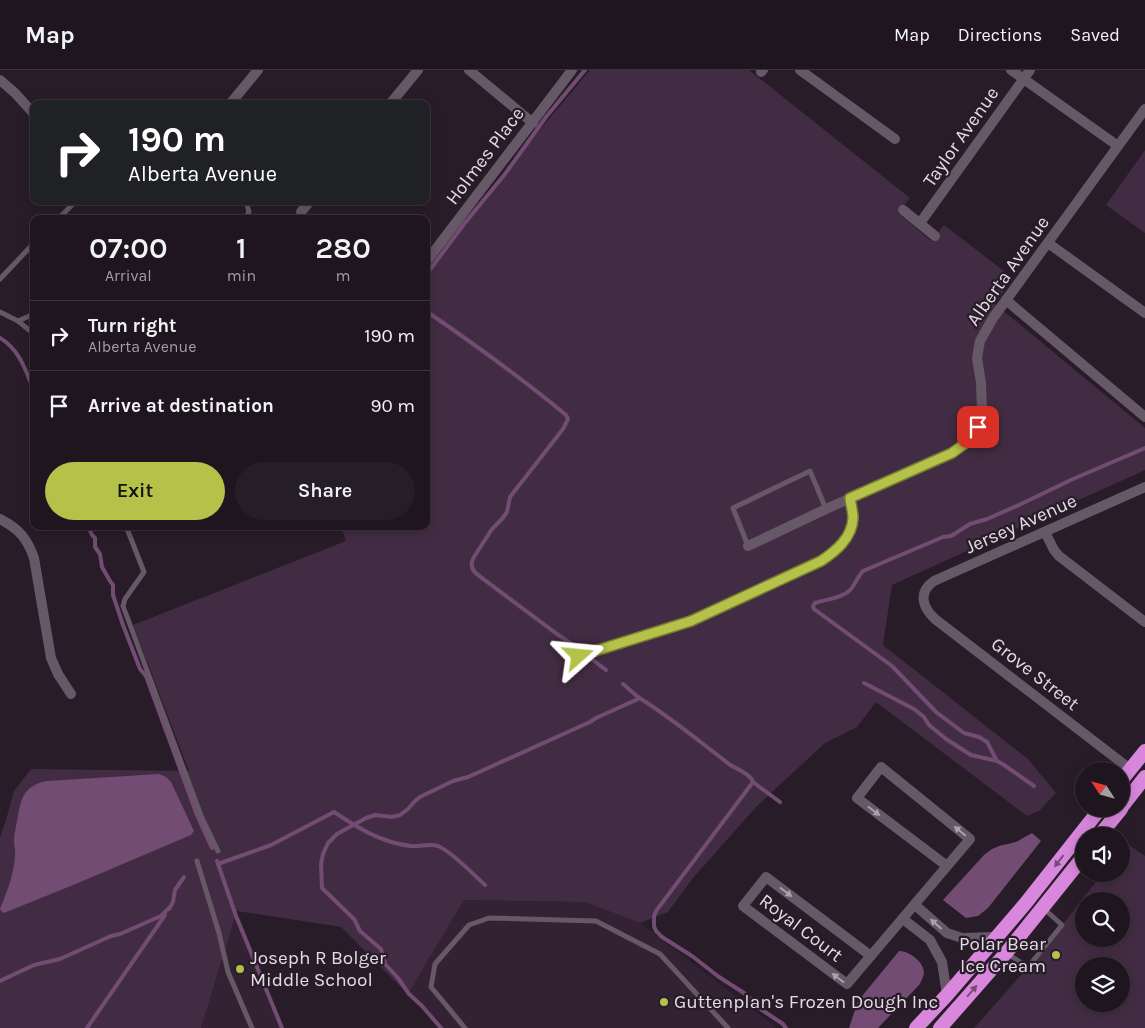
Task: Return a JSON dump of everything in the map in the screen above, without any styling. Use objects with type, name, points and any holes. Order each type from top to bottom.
[{"type":"highway","points":[[1130,769],[1145,750]]},
{"type":"highway","points":[[1130,797],[1145,779]]},
{"type":"highway","points":[[916,1028],[1025,904],[1093,818]]},
{"type":"highway","points":[[940,1028],[1006,953],[1075,867]]},
{"type":"street","points":[[233,100],[258,70]]},
{"type":"street","points":[[393,100],[418,70]]},
{"type":"street","points":[[469,70],[533,123]]},
{"type":"street","name":"Holmes Place","points":[[430,257],[572,70]]},
{"type":"street","points":[[800,70],[895,139]]},
{"type":"street","points":[[1011,70],[1026,74],[1118,146]]},
{"type":"street","name":"Taylor Avenue","points":[[920,224],[1026,74]]},
{"type":"street","points":[[0,80],[30,110]]},
{"type":"street","name":"Alberta Avenue","points":[[748,546],[952,453],[970,440],[978,427],[982,410],[981,383],[977,358],[980,341],[993,318],[1145,109]]},
{"type":"street","points":[[301,212],[307,205]]},
{"type":"street","points":[[903,210],[935,236]]},
{"type":"street","points":[[1048,243],[1145,312]]},
{"type":"street","points":[[1006,300],[1145,416]]},
{"type":"street","name":"Jersey Avenue","points":[[924,602],[924,592],[928,585],[934,581],[1145,487]]},
{"type":"street","points":[[0,519],[17,529],[31,549],[51,658],[70,694]]},
{"type":"street","points":[[1045,532],[1059,556],[1145,622]]},
{"type":"street","name":"Grove Street","points":[[924,602],[929,614],[935,619],[1121,762]]},
{"type":"street","name":"Royal Court","points":[[871,956],[766,878],[743,906],[847,984],[915,905],[970,838],[881,767],[857,798],[947,866]]},
{"type":"street","points":[[915,905],[947,933],[962,938],[995,938]]},
{"type":"street","points":[[903,919],[930,940],[942,962],[947,995]]},
{"type":"lane","points":[[62,215],[72,205]]},
{"type":"lane","points":[[0,279],[30,247]]},
{"type":"lane","points":[[0,312],[18,321],[30,331]]},
{"type":"lane","points":[[18,321],[30,316]]},
{"type":"lane","points":[[748,546],[733,508],[810,471],[826,509]]},
{"type":"lane","points":[[579,656],[691,621],[821,561],[831,554],[849,534],[853,516],[850,498]]},
{"type":"lane","points":[[128,530],[144,572],[125,599],[123,606],[202,818],[218,851]]},
{"type":"lane","points":[[197,860],[219,933],[228,972],[252,1028]]},
{"type":"lane","points":[[1006,953],[1028,968],[1062,926],[1043,908]]},
{"type":"lane","points":[[464,1028],[431,987],[434,964],[469,925],[489,918],[596,921],[660,954],[728,1028]]},
{"type":"shaded area","points":[[590,70],[749,70],[910,198],[898,213],[931,241],[944,225],[1013,278],[995,304],[1145,428],[1145,470],[892,585],[883,645],[1028,759],[1056,793],[1039,811],[1027,816],[876,702],[857,727],[825,743],[757,806],[693,878],[668,912],[640,923],[585,902],[464,900],[408,994],[341,927],[237,911],[201,1028],[0,1028],[0,837],[14,791],[31,769],[189,771],[133,625],[346,541],[342,530],[430,530],[430,261]]},
{"type":"shaded area","points":[[1145,150],[1145,233],[1106,205]]},
{"type":"shaded area","points":[[159,774],[171,782],[194,831],[191,835],[4,913],[1,911],[0,909],[8,890],[13,869],[15,854],[14,836],[20,807],[24,795],[32,786],[47,781]]},
{"type":"shaded area","points":[[1032,833],[1041,841],[988,908],[978,916],[966,918],[943,900],[984,855],[992,849],[1016,842]]},
{"type":"shaded area","points":[[1130,846],[1145,856],[1145,1028],[974,1028],[1039,955],[1075,909],[1075,947],[1130,947],[1130,892],[1088,892],[1096,882],[1130,882]]},
{"type":"shaded area","points":[[464,900],[585,902],[640,923],[777,1028],[442,1028],[408,994]]},
{"type":"shaded area","name":"Joseph R Bolger Middle School","points":[[237,911],[284,1028],[201,1028]]},
{"type":"shaded area","points":[[899,951],[911,955],[921,964],[924,972],[920,984],[878,1028],[849,1028],[858,1001]]},
{"type":"waterway","points":[[430,270],[505,174],[546,117],[585,70]]},
{"type":"waterway","points":[[430,314],[515,375],[566,415],[568,419],[563,429],[510,497],[507,512],[492,529],[474,557],[472,564],[474,571],[478,575],[579,649]]},
{"type":"waterway","points":[[0,338],[13,349],[30,381]]},
{"type":"waterway","points":[[1034,786],[997,761],[987,742],[979,737],[964,733],[936,712],[892,666],[814,609],[813,606],[815,603],[845,594],[851,589],[863,571],[943,537],[951,536],[970,524],[987,519],[1145,448]]},
{"type":"waterway","points":[[90,530],[95,538],[95,547],[100,554],[102,567],[113,585],[113,595],[123,625],[140,669],[146,676],[197,815],[212,848]]},
{"type":"waterway","points":[[593,660],[606,670]]},
{"type":"waterway","points":[[864,683],[914,709],[946,739],[971,755],[997,761]]},
{"type":"waterway","points":[[441,1028],[409,994],[385,964],[381,949],[360,931],[354,919],[322,888],[321,864],[328,843],[337,834],[366,818],[375,815],[392,817],[400,815],[420,797],[638,699],[623,684]]},
{"type":"waterway","points":[[638,697],[729,764],[746,774],[753,782],[656,911],[654,916],[656,931],[744,993],[759,1008],[786,1028]]},
{"type":"waterway","points":[[753,782],[780,802]]},
{"type":"waterway","points":[[218,864],[271,845],[334,812],[361,829],[390,842],[411,846],[438,846],[456,858],[485,885]]},
{"type":"waterway","points":[[217,861],[236,916],[282,1028]]},
{"type":"waterway","points":[[169,909],[173,902],[175,890],[184,877]]},
{"type":"waterway","points":[[0,981],[34,965],[60,959],[111,936],[120,934],[161,916],[170,907]]},
{"type":"waterway","points":[[87,1028],[165,915]]},
{"type":"place","name":"Polar Bear Ice Cream","points":[[1056,955]]},
{"type":"place","name":"Joseph R Bolger Middle School","points":[[240,969]]},
{"type":"place","name":"Guttenplan's Frozen Dough Inc","points":[[664,1002]]},
{"type":"route","points":[[579,656],[691,621],[821,561],[831,554],[849,534],[853,516],[850,498],[952,453],[970,440],[978,427]]}]
